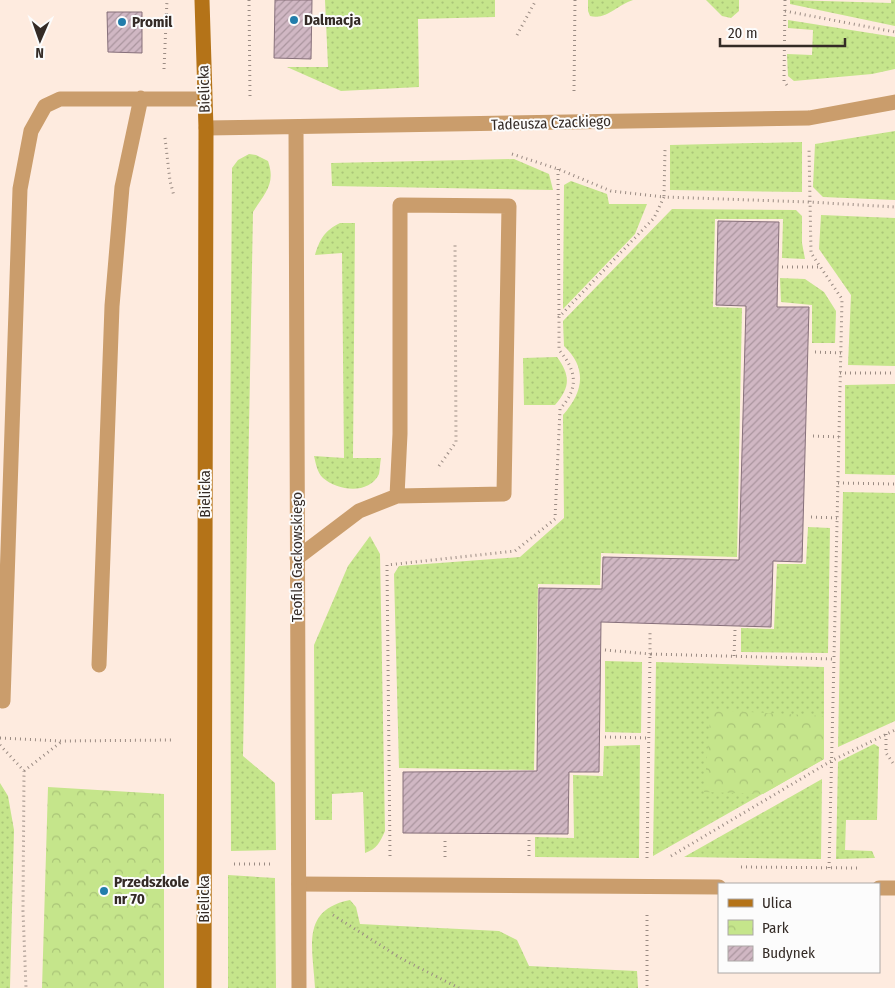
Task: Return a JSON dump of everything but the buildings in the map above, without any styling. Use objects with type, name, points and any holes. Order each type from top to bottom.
[{"type":"street","name":"Bielicka","points":[[202,0],[206,128],[204,988]]},
{"type":"street","points":[[99,666],[112,306],[122,187],[141,98]]},
{"type":"street","points":[[3,701],[20,189],[31,131],[45,106],[60,99],[204,99]]},
{"type":"street","name":"Tadeusza Czackiego","points":[[206,128],[809,118],[895,102]]},
{"type":"street","name":"Teofila Gackowskiego","points":[[296,127],[299,988]]},
{"type":"street","points":[[297,558],[359,511],[396,496],[504,494],[509,206],[400,205],[400,434],[396,496]]},
{"type":"street","points":[[299,884],[718,887]]},
{"type":"street","points":[[880,888],[895,888]]},
{"type":"path","points":[[163,98],[167,0]]},
{"type":"path","points":[[249,0],[251,127]]},
{"type":"path","points":[[517,35],[536,0]]},
{"type":"path","points":[[574,91],[575,0]]},
{"type":"path","points":[[785,0],[784,81],[809,118],[811,253],[842,298],[829,868]]},
{"type":"path","points":[[785,11],[895,32]]},
{"type":"path","points":[[558,317],[654,218],[664,197],[666,120]]},
{"type":"path","points":[[509,153],[558,169],[611,191],[664,197],[895,207]]},
{"type":"path","points":[[390,860],[387,565],[515,551],[555,519],[560,409],[570,397],[574,381],[569,362],[559,350],[558,169]]},
{"type":"path","points":[[419,496],[456,442],[455,242]]},
{"type":"path","points":[[782,267],[821,267]]},
{"type":"path","points":[[815,352],[841,353]]},
{"type":"path","points":[[840,373],[895,373]]},
{"type":"path","points":[[813,436],[839,437]]},
{"type":"path","points":[[838,483],[895,484]]},
{"type":"path","points":[[811,518],[837,518]]},
{"type":"path","points":[[647,988],[646,887],[650,630]]},
{"type":"path","points":[[734,656],[735,630]]},
{"type":"path","points":[[605,650],[650,654],[834,659]]},
{"type":"path","points":[[0,738],[61,741],[175,740],[204,724]]},
{"type":"path","points":[[646,887],[667,859],[831,761],[895,730]]},
{"type":"path","points":[[886,734],[886,753],[895,766]]},
{"type":"path","points":[[605,737],[648,738]]},
{"type":"path","points":[[24,771],[61,741]]},
{"type":"path","points":[[0,745],[24,771],[23,911],[26,988]]},
{"type":"path","points":[[445,837],[445,862]]},
{"type":"path","points":[[529,864],[530,839]]},
{"type":"path","points":[[204,863],[277,865],[337,919],[402,959],[460,988]]},
{"type":"green space","points":[[325,0],[495,0],[495,17],[418,19],[419,87],[341,91],[287,67],[328,67]]},
{"type":"green space","points":[[588,0],[633,0],[607,14],[596,17],[590,16]]},
{"type":"green space","points":[[706,0],[739,0],[739,11],[731,18],[722,16]]},
{"type":"green space","points":[[790,0],[891,3],[891,0],[895,0],[895,26],[790,4]]},
{"type":"green space","points":[[788,20],[895,37],[895,69],[872,74],[794,81],[788,76],[787,54],[812,55],[813,30],[788,28]]},
{"type":"green space","points":[[895,131],[895,200],[823,197],[813,187],[815,144]]},
{"type":"green space","points":[[802,142],[802,192],[670,190],[670,145]]},
{"type":"green space","points":[[249,154],[268,161],[271,176],[265,194],[253,212],[243,756],[275,783],[276,850],[231,851],[230,463],[232,168],[238,160]]},
{"type":"green space","points":[[514,159],[549,174],[553,190],[332,186],[331,163]]},
{"type":"green space","points":[[571,181],[607,194],[609,204],[647,204],[635,234],[563,309],[564,185]]},
{"type":"green space","points":[[672,209],[796,210],[802,216],[802,243],[805,259],[782,258],[783,219],[715,219],[713,307],[742,308],[737,557],[601,553],[600,585],[538,584],[534,770],[399,768],[394,574],[399,566],[520,557],[564,518],[563,415],[575,398],[580,381],[580,372],[577,363],[564,346],[563,321]]},
{"type":"green space","points":[[821,215],[895,218],[895,366],[848,365],[851,295],[819,249]]},
{"type":"green space","points":[[340,223],[355,223],[353,458],[381,458],[379,474],[374,481],[361,488],[353,489],[337,486],[323,478],[318,471],[314,456],[344,458],[342,253],[315,255],[323,236]]},
{"type":"green space","points":[[780,278],[805,279],[824,292],[836,311],[835,343],[812,343],[812,305],[781,302]]},
{"type":"green space","points":[[557,357],[565,370],[567,382],[560,399],[555,405],[524,405],[523,358]]},
{"type":"green space","points":[[895,384],[895,475],[845,474],[845,385]]},
{"type":"green space","points":[[843,492],[895,493],[895,721],[838,747]]},
{"type":"green space","points":[[808,527],[830,528],[828,653],[741,652],[741,628],[774,629],[777,564],[806,564]]},
{"type":"green space","points":[[370,536],[380,554],[385,831],[378,845],[365,853],[363,792],[332,794],[332,820],[315,820],[314,645],[348,566]]},
{"type":"green space","points":[[605,661],[642,662],[641,733],[605,732]]},
{"type":"green space","points":[[656,662],[824,667],[824,759],[653,856]]},
{"type":"green space","points":[[711,710],[824,716],[824,759],[763,794],[704,792]]},
{"type":"green space","points":[[874,744],[879,747],[877,820],[846,820],[845,850],[872,851],[875,858],[836,859],[838,762]]},
{"type":"green space","points":[[640,745],[639,858],[535,857],[535,837],[574,838],[573,775],[603,776],[604,746]]},
{"type":"green space","points":[[822,779],[821,859],[684,857]]},
{"type":"green space","points":[[0,783],[8,796],[14,830],[10,988],[0,988]]},
{"type":"green space","name":"Przedszkole nr 70","points":[[48,787],[164,794],[164,988],[42,988]]},
{"type":"green space","points":[[228,875],[275,878],[276,988],[228,988]]},
{"type":"green space","points":[[350,900],[356,907],[360,924],[499,931],[517,940],[529,966],[637,971],[638,988],[315,988],[312,945],[316,922],[323,912],[334,905]]},
{"type":"place","name":"Dalmacja","points":[[294,20]]},
{"type":"place","name":"Promil","points":[[122,22]]},
{"type":"place","name":"Przedszkole nr 70","points":[[104,891]]}]
